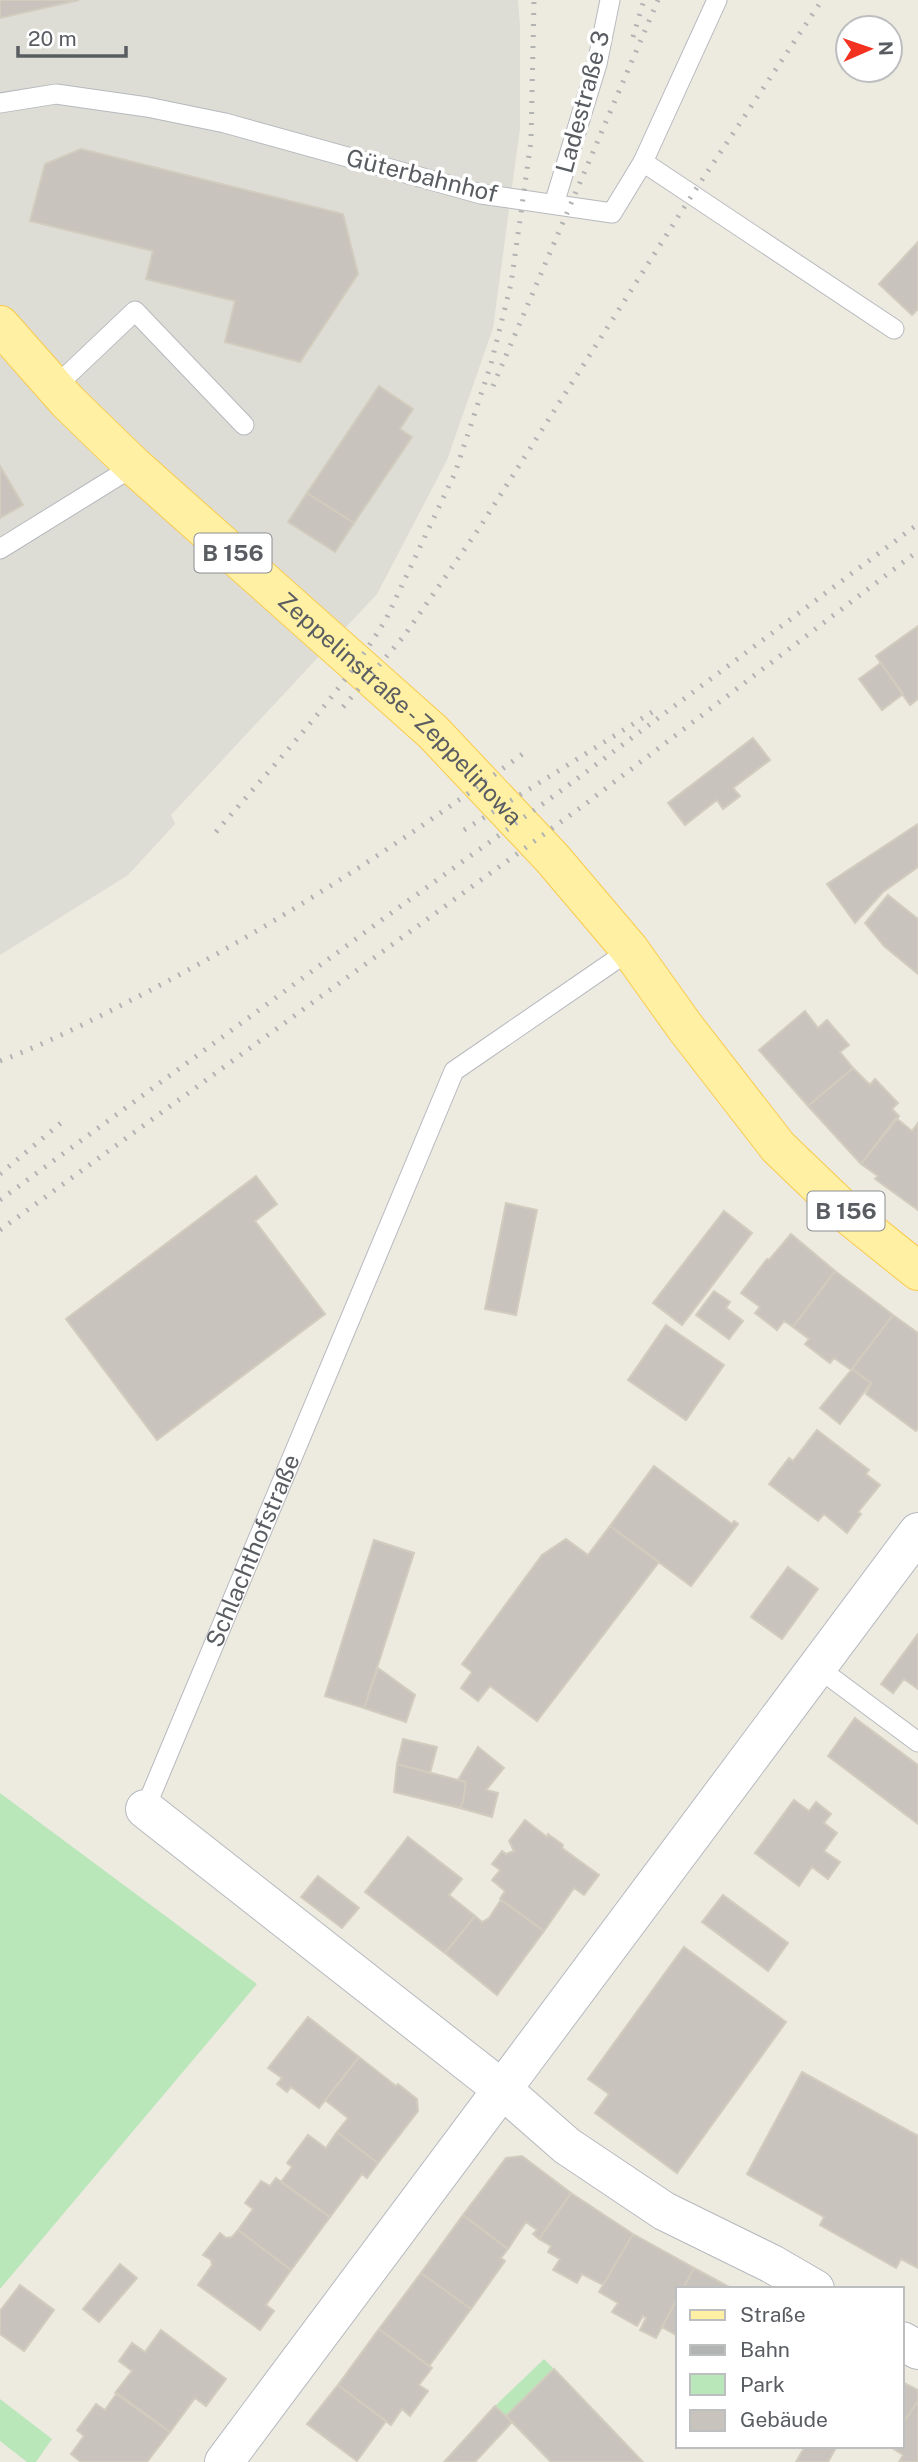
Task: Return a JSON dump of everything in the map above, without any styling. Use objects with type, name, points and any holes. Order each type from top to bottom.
[{"type":"main road","name":"Zeppelinstraße - Zeppelinowa","points":[[0,325],[55,387],[134,466],[433,732],[552,858],[630,950],[685,1027],[778,1147],[852,1218],[918,1271]]},
{"type":"street","points":[[224,2462],[918,1532]]},
{"type":"street","name":"Schlachthofstraße","points":[[145,1809],[503,2090],[567,2146],[664,2211],[772,2264],[812,2287]]},
{"type":"lane","name":"Ladestraße 3","points":[[554,204],[597,64],[610,0]]},
{"type":"lane","name":"Güterbahnhof","points":[[0,103],[56,94],[147,107],[225,123],[481,194],[612,213],[643,162],[717,0]]},
{"type":"lane","points":[[643,162],[894,329]]},
{"type":"lane","points":[[55,387],[135,310],[244,425]]},
{"type":"lane","points":[[0,549],[134,466]]},
{"type":"lane","name":"Schlachthofstraße","points":[[145,1809],[454,1071],[630,950]]},
{"type":"lane","points":[[817,1667],[918,1742]]},
{"type":"shaded area","points":[[0,0],[518,0],[520,128],[493,328],[447,460],[377,594],[171,815],[175,824],[128,875],[0,955]]},
{"type":"green space","points":[[0,1793],[257,1984],[0,2289]]},
{"type":"green space","points":[[544,2359],[554,2369],[506,2416],[495,2406]]},
{"type":"green space","points":[[0,2399],[52,2439],[36,2462],[27,2462],[0,2441]]},
{"type":"building","points":[[0,0],[79,0],[0,18]]},
{"type":"building","points":[[81,149],[343,214],[358,274],[300,362],[225,342],[235,301],[146,279],[153,251],[30,221],[45,164]]},
{"type":"building","points":[[918,242],[918,309],[912,315],[879,284]]},
{"type":"building","points":[[379,386],[413,409],[400,429],[412,437],[354,523],[307,493]]},
{"type":"building","points":[[0,466],[23,505],[0,518]]},
{"type":"building","points":[[307,493],[354,523],[335,552],[288,522]]},
{"type":"building","points":[[918,626],[918,699],[910,705],[876,656]]},
{"type":"building","points":[[881,663],[903,694],[882,710],[859,679]]},
{"type":"building","points":[[753,738],[770,760],[733,788],[740,796],[723,809],[717,800],[685,825],[668,803]]},
{"type":"building","points":[[918,824],[918,867],[883,892],[855,923],[827,884]]},
{"type":"building","points":[[888,895],[918,919],[918,974],[884,946],[865,923]]},
{"type":"building","points":[[805,1011],[818,1028],[827,1020],[849,1045],[840,1052],[853,1068],[808,1106],[759,1050]]},
{"type":"building","points":[[853,1068],[870,1085],[875,1079],[898,1103],[892,1109],[899,1116],[861,1164],[808,1106]]},
{"type":"building","points":[[896,1118],[912,1131],[918,1123],[918,1210],[875,1179],[878,1176],[861,1164]]},
{"type":"building","points":[[256,1176],[277,1204],[255,1221],[325,1314],[157,1440],[66,1319]]},
{"type":"building","points":[[506,1203],[537,1210],[516,1315],[485,1309]]},
{"type":"building","points":[[724,1211],[752,1233],[682,1325],[653,1303]]},
{"type":"building","points":[[791,1234],[835,1271],[793,1327],[784,1321],[777,1330],[755,1313],[760,1307],[741,1293],[767,1259],[769,1260]]},
{"type":"building","points":[[835,1271],[893,1315],[851,1370],[834,1358],[830,1363],[805,1344],[809,1339],[793,1327]]},
{"type":"building","points":[[714,1291],[730,1302],[726,1308],[743,1321],[729,1339],[696,1315]]},
{"type":"building","points":[[893,1315],[918,1333],[916,1431],[866,1394],[871,1383],[852,1369]]},
{"type":"building","points":[[666,1325],[724,1365],[686,1420],[628,1380]]},
{"type":"building","points":[[852,1369],[871,1383],[840,1424],[820,1408]]},
{"type":"building","points":[[817,1430],[869,1470],[866,1474],[880,1485],[858,1512],[861,1514],[847,1533],[824,1514],[818,1521],[769,1484],[789,1458],[793,1461]]},
{"type":"building","points":[[654,1466],[732,1524],[734,1521],[738,1524],[691,1586],[610,1526]]},
{"type":"building","points":[[610,1526],[659,1562],[537,1721],[490,1686],[478,1701],[461,1688],[472,1672],[462,1664],[542,1555],[566,1539],[588,1555]]},
{"type":"building","points":[[374,1540],[414,1553],[364,1708],[325,1696]]},
{"type":"building","points":[[788,1567],[818,1589],[782,1639],[751,1617]]},
{"type":"building","points":[[918,1634],[918,1689],[904,1679],[893,1693],[881,1684]]},
{"type":"building","points":[[378,1668],[415,1695],[406,1722],[364,1708]]},
{"type":"building","points":[[855,1718],[918,1765],[918,1824],[828,1756]]},
{"type":"building","points":[[403,1739],[437,1747],[430,1773],[397,1764]]},
{"type":"building","points":[[478,1747],[504,1768],[486,1790],[498,1793],[492,1817],[460,1808],[466,1782],[458,1780]]},
{"type":"building","points":[[397,1764],[466,1782],[460,1808],[394,1792]]},
{"type":"building","points":[[794,1800],[809,1811],[816,1802],[831,1814],[824,1823],[837,1833],[824,1851],[840,1862],[828,1879],[812,1867],[799,1886],[755,1853]]},
{"type":"building","points":[[525,1820],[547,1837],[548,1834],[563,1845],[562,1848],[599,1875],[584,1895],[574,1888],[544,1931],[500,1899],[505,1891],[492,1880],[500,1870],[492,1864],[502,1851],[506,1854],[514,1851],[509,1841]]},
{"type":"building","points":[[408,1837],[462,1879],[449,1895],[475,1916],[445,1953],[365,1892]]},
{"type":"building","points":[[318,1876],[359,1908],[342,1928],[301,1897]]},
{"type":"building","points":[[723,1895],[788,1943],[768,1971],[702,1922]]},
{"type":"building","points":[[501,1900],[544,1931],[497,1995],[445,1953],[475,1916],[482,1922],[489,1918]]},
{"type":"building","points":[[684,1947],[786,2022],[677,2173],[595,2113],[609,2094],[588,2079]]},
{"type":"building","points":[[308,2017],[359,2057],[319,2108],[291,2087],[287,2092],[277,2084],[282,2078],[268,2068]]},
{"type":"building","points":[[359,2057],[417,2099],[418,2111],[378,2163],[337,2132],[348,2118],[325,2100]]},
{"type":"building","points":[[802,2072],[918,2136],[918,2268],[901,2259],[896,2268],[820,2225],[824,2217],[747,2174]]},
{"type":"building","points":[[337,2132],[378,2163],[367,2178],[362,2174],[330,2217],[281,2182],[292,2167],[287,2163],[308,2135],[326,2148]]},
{"type":"building","points":[[522,2156],[571,2193],[539,2239],[533,2234],[537,2230],[526,2222],[508,2249],[463,2215],[506,2158]]},
{"type":"building","points":[[276,2178],[330,2217],[291,2270],[238,2230],[253,2209],[245,2203],[261,2181],[270,2186]]},
{"type":"building","points":[[571,2193],[633,2234],[603,2285],[582,2274],[577,2283],[553,2270],[560,2259],[548,2252],[551,2246],[539,2239]]},
{"type":"building","points":[[463,2215],[508,2249],[501,2258],[505,2261],[471,2309],[421,2273]]},
{"type":"building","points":[[238,2230],[291,2270],[266,2305],[274,2311],[260,2330],[198,2285],[212,2265],[211,2260],[203,2255],[220,2233],[226,2238],[232,2237]]},
{"type":"building","points":[[633,2234],[694,2268],[684,2287],[676,2287],[676,2301],[656,2338],[640,2330],[646,2318],[643,2316],[637,2326],[612,2312],[618,2303],[599,2292]]},
{"type":"building","points":[[120,2264],[137,2278],[99,2322],[83,2309]]},
{"type":"building","points":[[694,2268],[729,2287],[684,2287]]},
{"type":"building","points":[[421,2273],[471,2309],[429,2366],[379,2329]]},
{"type":"building","points":[[20,2285],[54,2310],[24,2351],[0,2334],[0,2311]]},
{"type":"building","points":[[676,2301],[676,2335],[662,2327]]},
{"type":"building","points":[[379,2329],[432,2368],[419,2385],[428,2391],[410,2416],[402,2409],[391,2425],[338,2385]]},
{"type":"building","points":[[161,2330],[226,2379],[206,2406],[195,2398],[170,2432],[115,2393],[132,2371],[119,2361],[132,2343],[145,2352]]},
{"type":"building","points":[[554,2369],[643,2462],[551,2462],[506,2416]]},
{"type":"building","points":[[904,2383],[918,2390],[918,2401],[904,2421]]},
{"type":"building","points":[[338,2385],[386,2421],[357,2461],[307,2424]]},
{"type":"building","points":[[117,2393],[170,2432],[147,2462],[81,2462],[71,2454],[84,2436],[77,2430],[96,2404],[105,2410]]},
{"type":"building","points":[[918,2401],[918,2462],[899,2462],[903,2455],[892,2448],[904,2448],[904,2421]]},
{"type":"building","points":[[495,2406],[512,2422],[475,2462],[444,2462]]},
{"type":"building","points":[[804,2448],[836,2448],[828,2462],[796,2462]]},
{"type":"railway","points":[[216,832],[306,729],[368,648],[386,619],[455,473],[491,364],[511,284],[531,141],[534,0]]},
{"type":"railway","points":[[633,37],[644,0]]},
{"type":"railway","points":[[493,386],[658,0]]},
{"type":"railway","points":[[343,707],[404,636],[478,530],[692,195],[822,0]]},
{"type":"railway","points":[[0,1200],[562,790],[918,524]]},
{"type":"railway","points":[[0,1230],[580,808],[918,551]]},
{"type":"railway","points":[[464,830],[657,709]]},
{"type":"railway","points":[[0,1061],[149,991],[294,909],[434,818],[524,753]]},
{"type":"railway","points":[[0,1174],[62,1122]]}]
